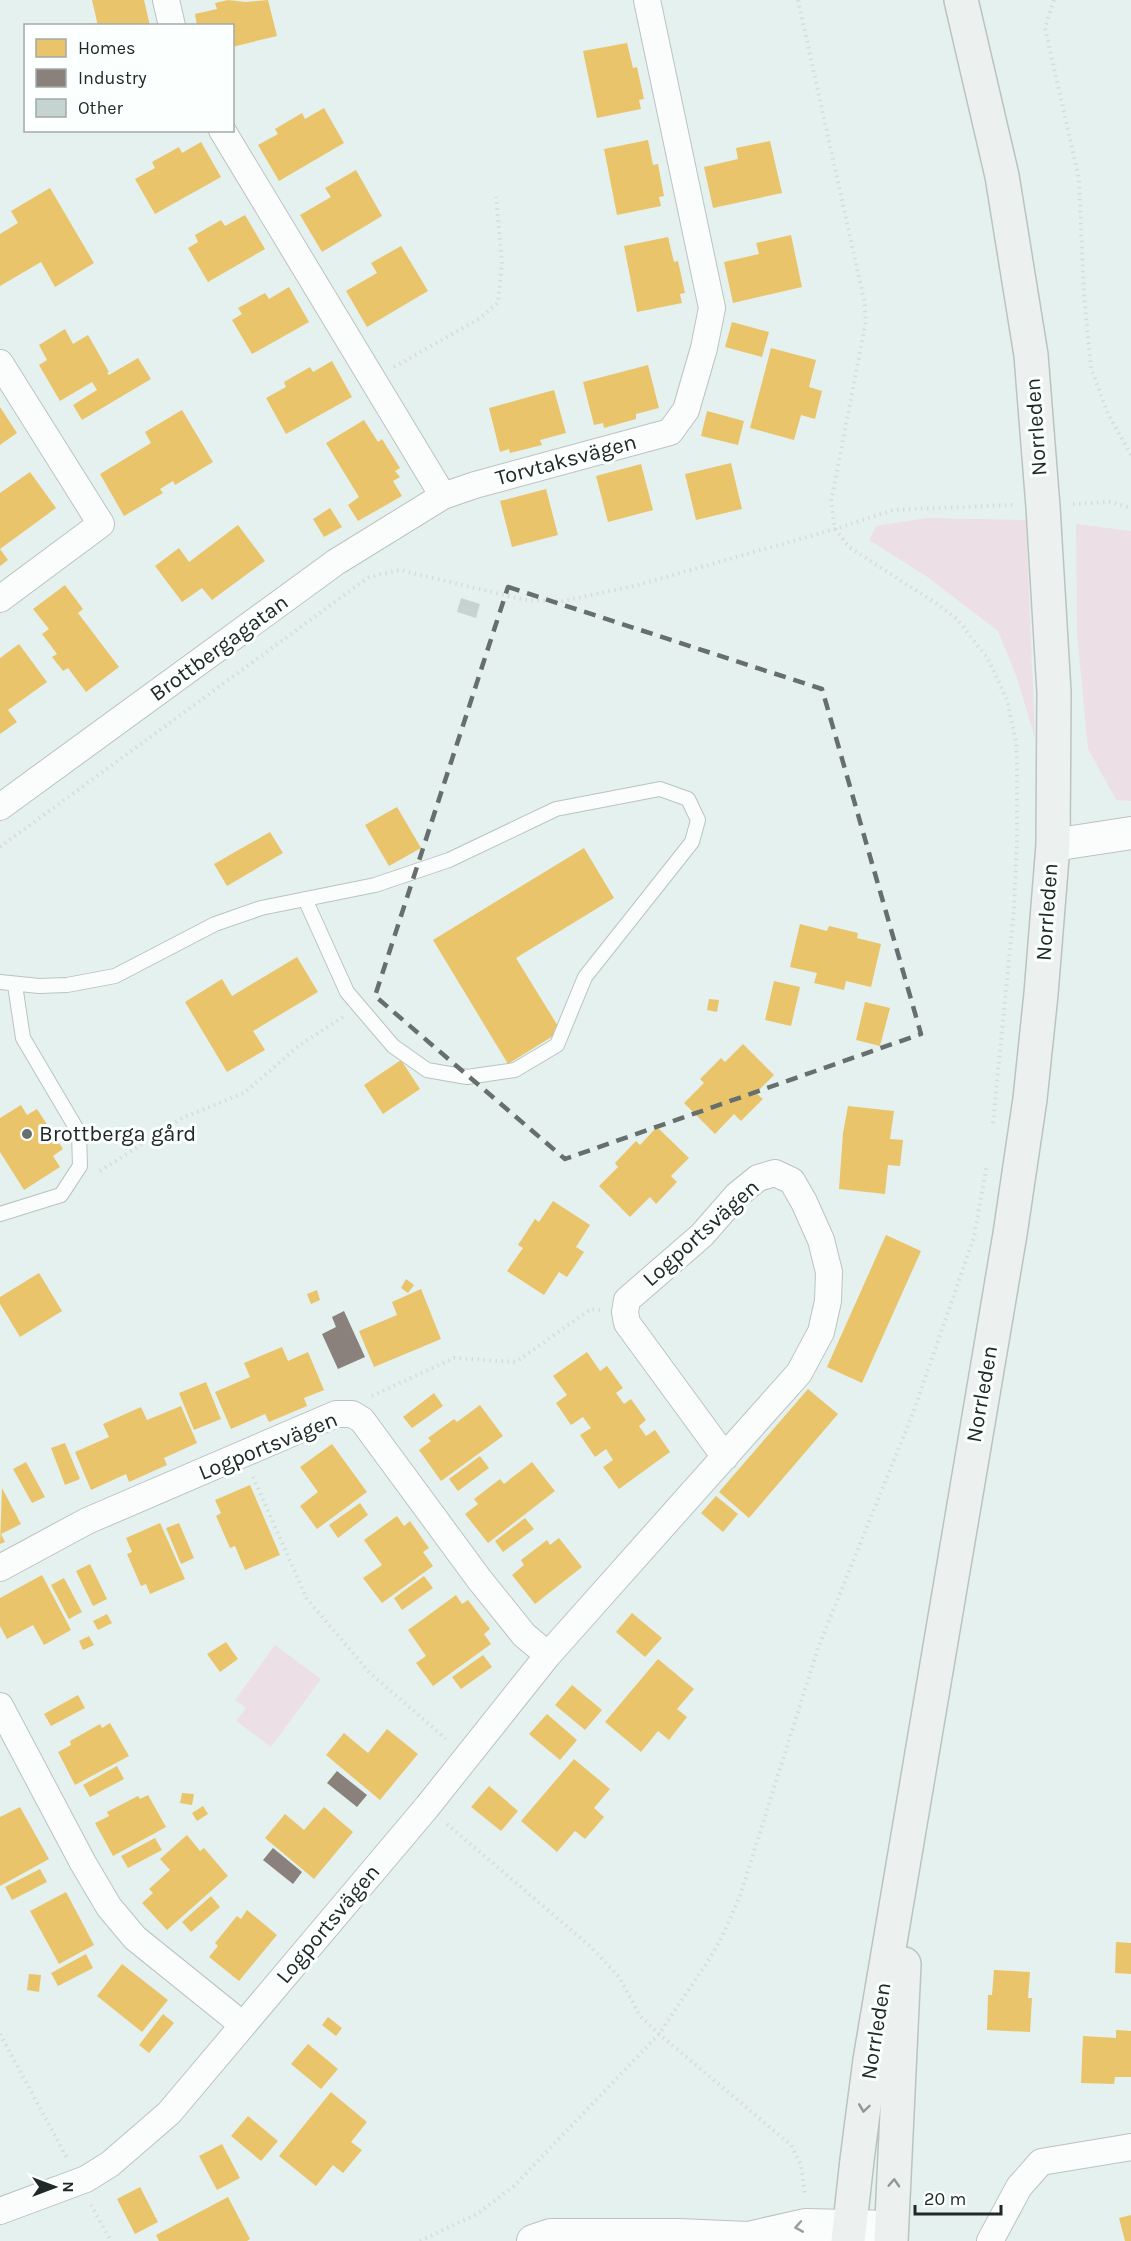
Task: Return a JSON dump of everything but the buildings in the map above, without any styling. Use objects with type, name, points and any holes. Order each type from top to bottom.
[{"type":"main road","name":"Norrleden","points":[[849,2233],[870,2060],[1010,1234],[1030,1099],[1053,845],[1054,692],[1031,355],[1002,176],[961,0]]},
{"type":"main road","name":"Norrleden","points":[[892,2234],[910,1822]]},
{"type":"street","points":[[166,0],[172,24]]},
{"type":"street","name":"Torvtaksvägen","points":[[443,496],[475,485],[670,432],[686,410],[704,348],[712,308],[647,0]]},
{"type":"street","points":[[223,132],[443,496]]},
{"type":"street","points":[[0,363],[101,525],[0,598]]},
{"type":"street","name":"Brottbergagatan","points":[[0,807],[336,562],[443,496]]},
{"type":"street","points":[[1053,845],[1131,833]]},
{"type":"street","name":"Logportsvägen","points":[[0,2211],[79,2181],[110,2164],[170,2113],[427,1807],[549,1655],[799,1373],[821,1332],[828,1301],[829,1272],[820,1240],[804,1202],[792,1181],[775,1173],[758,1178],[737,1195],[702,1235],[627,1300],[625,1312]]},
{"type":"street","points":[[625,1312],[627,1323],[725,1457]]},
{"type":"street","name":"Logportsvägen","points":[[0,1568],[87,1521],[336,1414],[352,1414],[362,1420],[459,1552],[518,1627],[549,1655]]},
{"type":"street","points":[[0,1706],[83,1863],[109,1907],[135,1938],[243,2025]]},
{"type":"street","points":[[990,2241],[1019,2187],[1041,2162],[1131,2147]]},
{"type":"street","points":[[533,2241],[551,2235],[679,2235],[753,2239],[805,2225],[849,2233],[892,2234]]},
{"type":"lane","points":[[0,982],[15,985],[67,985],[115,976],[215,924],[261,908],[305,899],[375,885],[449,860],[556,809],[660,789],[688,799],[698,820],[692,842],[585,977],[557,1046],[515,1070],[467,1077],[427,1070],[393,1046],[347,992],[305,899]]},
{"type":"lane","points":[[0,1214],[61,1195],[80,1166],[79,1133],[23,1038],[15,985]]},
{"type":"path","points":[[798,0],[866,321],[831,502],[835,529],[849,547],[957,619],[988,659],[1007,700],[1016,741],[1017,841],[1014,909],[992,1133]]},
{"type":"path","points":[[1054,0],[1045,28],[1079,179],[1084,296],[1091,368],[1108,414],[1131,455]]},
{"type":"path","points":[[373,380],[477,321],[498,303],[502,262],[496,197]]},
{"type":"path","points":[[1067,504],[1110,502],[1131,508]]},
{"type":"path","points":[[0,847],[369,578],[400,570],[525,600],[562,601],[634,586],[835,529],[893,510],[1022,505]]},
{"type":"path","points":[[61,1195],[182,1118],[244,1093],[301,1044],[359,1006]]},
{"type":"path","points":[[420,2241],[477,2214],[514,2186],[659,2034],[723,1935],[740,1896],[818,1648],[913,1413],[974,1237],[988,1156]]},
{"type":"path","points":[[352,1414],[375,1394],[454,1358],[516,1362],[591,1309],[625,1312]]},
{"type":"path","points":[[243,1454],[307,1599],[369,1672],[467,1757]]},
{"type":"path","points":[[427,1807],[591,1947],[619,1977],[640,2016],[790,2145],[801,2165],[805,2185],[805,2225]]},
{"type":"path","points":[[0,2034],[111,2241]]},
{"type":"highlighted area","points":[[508,587],[822,689],[921,1034],[565,1159],[375,996]]},
{"type":"shaded area","points":[[927,518],[1026,520],[1035,738],[1017,678],[998,631],[926,576],[869,540],[876,526]]},
{"type":"shaded area","points":[[1076,524],[1131,531],[1131,801],[1116,800],[1088,749],[1077,634]]},
{"type":"shaded area","points":[[275,1645],[321,1679],[271,1747],[236,1721],[246,1708],[235,1700]]},
{"type":"place","name":"Brottberga gård","points":[[27,1134]]}]
